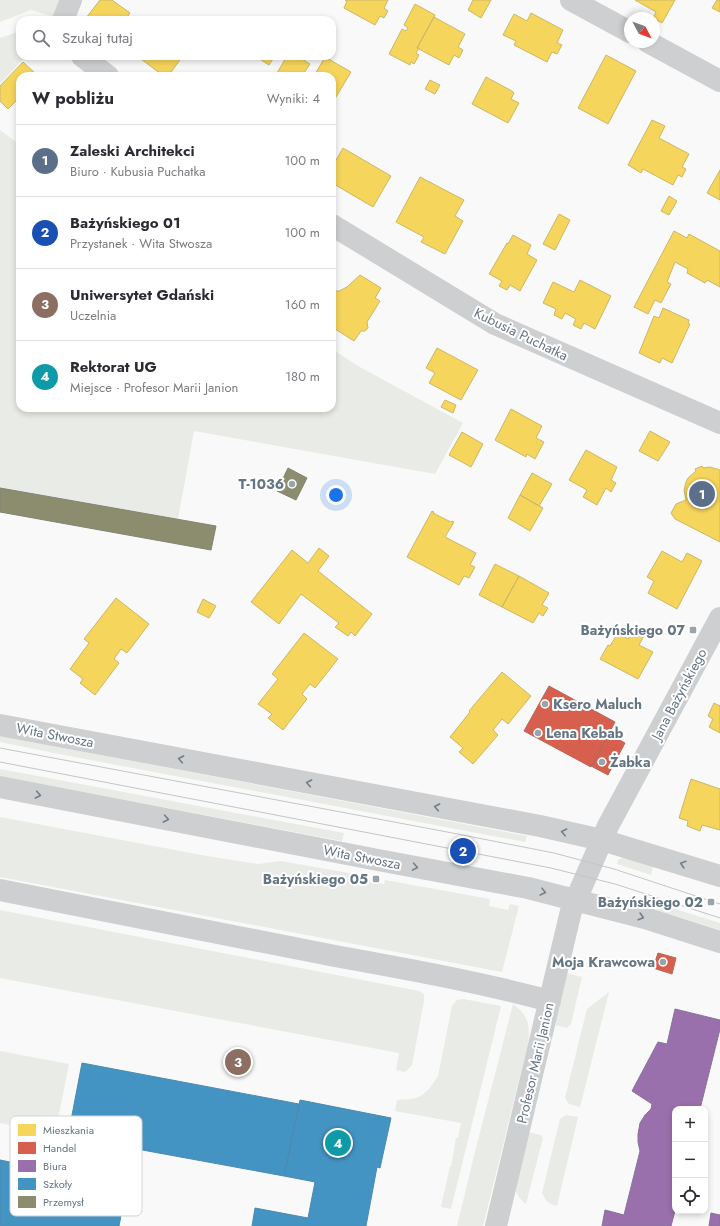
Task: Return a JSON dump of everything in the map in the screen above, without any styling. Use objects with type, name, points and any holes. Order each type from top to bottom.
[{"type":"street","points":[[65,16],[71,0]]},
{"type":"street","points":[[571,0],[624,29]]},
{"type":"street","points":[[659,48],[720,81]]},
{"type":"street","points":[[87,60],[103,72]]},
{"type":"street","name":"Kubusia Puchatka","points":[[336,227],[495,324],[720,423]]},
{"type":"street","name":"Jana Bażyńskiego","points":[[576,900],[608,826],[720,618]]},
{"type":"street","name":"Wita Stwosza","points":[[0,725],[532,825],[602,840],[720,876]]},
{"type":"street","name":"Wita Stwosza","points":[[0,787],[528,888],[645,918],[720,942]]},
{"type":"street","points":[[0,890],[440,975],[510,990],[550,1001]]},
{"type":"street","name":"Profesor Marii Janion","points":[[496,1226],[571,911],[576,900]]},
{"type":"shaded area","points":[[0,0],[62,0],[55,16],[31,10],[0,22]]},
{"type":"shaded area","points":[[16,32],[16,60],[22,60],[0,84],[0,38]]},
{"type":"shaded area","points":[[0,130],[16,142],[16,412],[336,412],[336,352],[358,366],[463,423],[435,474],[194,431],[178,519],[0,488]]},
{"type":"shaded area","points":[[0,736],[527,836],[525,842],[64,755],[0,742]]},
{"type":"shaded area","points":[[0,769],[344,833],[342,841],[0,776]]},
{"type":"shaded area","points":[[0,817],[207,856],[258,864],[281,861],[366,876],[366,881],[384,884],[385,880],[490,899],[489,906],[508,910],[510,904],[519,906],[502,972],[0,877]]},
{"type":"shaded area","points":[[625,857],[653,866],[651,875],[617,864],[618,860]]},
{"type":"shaded area","points":[[659,904],[720,923],[720,930],[657,910]]},
{"type":"shaded area","points":[[0,910],[419,991],[424,994],[424,1001],[412,1065],[405,1072],[396,1070],[399,1053],[0,978]]},
{"type":"shaded area","points":[[566,973],[582,977],[571,1024],[567,1028],[555,1025]]},
{"type":"shaded area","points":[[609,992],[580,1107],[569,1104],[565,1098],[587,1009]]},
{"type":"shaded area","points":[[463,999],[501,1006],[451,1209],[441,1207],[450,1166],[451,1167],[456,1138],[458,1138],[461,1123],[395,1111],[397,1100],[420,1097],[429,1089],[438,1076],[452,1006],[457,1000]]},
{"type":"shaded area","points":[[513,1004],[518,1008],[527,1021],[529,1031],[528,1044],[483,1226],[457,1226],[475,1152]]},
{"type":"shaded area","points":[[0,1051],[69,1064],[59,1116],[10,1116],[10,1125],[0,1123]]},
{"type":"shaded area","points":[[566,1115],[578,1117],[557,1206],[548,1202],[542,1193],[560,1119]]},
{"type":"shaded area","points":[[529,1132],[541,1135],[543,1138],[526,1204],[519,1197],[515,1188]]},
{"type":"building: Mieszkania","points":[[100,0],[112,0],[130,13],[128,16],[88,16]]},
{"type":"building: Mieszkania","points":[[345,0],[388,0],[384,8],[388,11],[384,18],[380,16],[375,25],[344,8],[347,1]]},
{"type":"building: Mieszkania","points":[[473,0],[491,0],[481,18],[468,10]]},
{"type":"building: Mieszkania","points":[[635,0],[675,0],[662,23],[660,22],[660,12],[656,12]]},
{"type":"building: Mieszkania","points":[[717,0],[720,0],[720,12],[712,8]]},
{"type":"building: Mieszkania","points":[[415,4],[435,15],[417,48],[419,48],[416,53],[419,55],[414,64],[411,62],[410,65],[389,54],[402,29],[406,31],[408,28],[404,25]]},
{"type":"building: Mieszkania","points":[[531,13],[563,30],[557,43],[562,45],[557,54],[552,52],[547,62],[514,45],[516,41],[503,35],[514,14],[527,21]]},
{"type":"building: Mieszkania","points":[[434,17],[465,34],[458,47],[463,50],[459,58],[454,55],[449,65],[417,48]]},
{"type":"building: Mieszkania","points":[[606,55],[636,71],[608,124],[578,108]]},
{"type":"building: Mieszkania","points":[[142,60],[180,60],[171,72],[158,72]]},
{"type":"building: Mieszkania","points":[[261,60],[272,60],[269,65]]},
{"type":"building: Mieszkania","points":[[285,60],[304,60],[310,64],[305,72],[278,72]]},
{"type":"building: Mieszkania","points":[[323,60],[330,60],[351,72],[336,97],[336,72],[316,72]]},
{"type":"building: Mieszkania","points":[[23,62],[34,72],[16,72],[16,101],[8,109],[0,101],[0,86]]},
{"type":"building: Mieszkania","points":[[486,77],[512,91],[514,93],[511,99],[519,103],[508,123],[472,104]]},
{"type":"building: Mieszkania","points":[[430,80],[440,85],[435,94],[425,89]]},
{"type":"building: Mieszkania","points":[[652,120],[665,126],[659,138],[689,154],[682,167],[686,169],[682,177],[678,175],[673,185],[643,169],[641,173],[628,165]]},
{"type":"building: Mieszkania","points":[[343,148],[391,176],[373,207],[336,185],[336,160]]},
{"type":"building: Mieszkania","points":[[720,170],[720,200],[707,193]]},
{"type":"building: Mieszkania","points":[[420,177],[464,200],[455,216],[463,221],[445,254],[421,242],[424,237],[396,222]]},
{"type":"building: Mieszkania","points":[[669,196],[677,201],[669,215],[661,211]]},
{"type":"building: Mieszkania","points":[[559,214],[570,220],[555,250],[543,244]]},
{"type":"building: Mieszkania","points":[[674,231],[687,238],[689,234],[720,251],[720,287],[707,280],[705,283],[687,273],[688,269],[675,262],[667,282],[671,284],[661,303],[655,300],[648,314],[634,307]]},
{"type":"building: Mieszkania","points":[[513,235],[531,245],[527,254],[537,260],[520,291],[510,285],[507,290],[499,286],[502,281],[489,274]]},
{"type":"building: Mieszkania","points":[[360,275],[381,288],[375,298],[380,301],[367,322],[368,328],[365,331],[361,331],[354,341],[336,330],[336,291],[347,287]]},
{"type":"building: Mieszkania","points":[[580,280],[611,296],[595,329],[584,323],[581,329],[573,325],[576,319],[565,313],[562,319],[554,315],[556,309],[543,303],[553,282],[574,292]]},
{"type":"building: Mieszkania","points":[[663,308],[689,320],[688,323],[690,324],[672,363],[662,358],[660,363],[639,353],[654,316],[659,318]]},
{"type":"building: Mieszkania","points":[[437,348],[478,370],[461,400],[429,383],[435,373],[426,368]]},
{"type":"building: Mieszkania","points":[[445,400],[456,405],[453,413],[441,407]]},
{"type":"building: Mieszkania","points":[[511,409],[542,426],[536,438],[544,442],[535,459],[527,454],[526,457],[495,440]]},
{"type":"building: Mieszkania","points":[[650,431],[670,442],[658,461],[639,451]]},
{"type":"building: Mieszkania","points":[[462,432],[483,444],[471,467],[449,455]]},
{"type":"building: Mieszkania","points":[[586,450],[617,467],[611,480],[616,483],[611,492],[606,488],[597,505],[583,497],[587,490],[569,480]]},
{"type":"building: Mieszkania","points":[[702,466],[703,468],[710,467],[720,470],[720,542],[675,519],[671,513],[676,504],[686,500],[684,490],[686,482],[688,478],[696,471],[695,469]]},
{"type":"building: Mieszkania","points":[[532,473],[552,484],[539,506],[520,495]]},
{"type":"building: Mieszkania","points":[[520,495],[543,508],[530,531],[508,518]]},
{"type":"building: Mieszkania","points":[[432,511],[434,512],[433,513],[451,522],[454,522],[445,537],[476,553],[470,565],[475,567],[469,578],[464,576],[459,585],[407,557]]},
{"type":"building: Mieszkania","points":[[319,548],[329,556],[318,571],[372,614],[355,636],[351,632],[348,636],[335,627],[339,623],[301,594],[279,624],[251,602],[292,550],[308,563]]},
{"type":"building: Mieszkania","points":[[662,551],[682,562],[687,553],[702,561],[677,609],[648,593],[654,581],[647,577]]},
{"type":"building: Mieszkania","points":[[495,564],[519,576],[502,607],[479,595]]},
{"type":"building: Mieszkania","points":[[519,576],[549,593],[542,605],[548,608],[543,616],[539,613],[533,623],[502,607]]},
{"type":"building: Mieszkania","points":[[116,598],[149,624],[127,653],[121,649],[114,659],[119,663],[95,695],[80,683],[83,679],[70,669],[89,643],[84,639]]},
{"type":"building: Mieszkania","points":[[203,599],[216,606],[209,618],[197,612]]},
{"type":"building: Mieszkania","points":[[634,628],[645,634],[639,645],[653,652],[638,679],[600,659],[608,645],[610,646],[618,633],[628,639]]},
{"type":"building: Mieszkania","points":[[304,633],[338,659],[315,688],[310,684],[302,694],[307,699],[283,730],[268,718],[272,714],[258,704],[278,679],[272,674]]},
{"type":"building: Mieszkania","points":[[502,672],[531,696],[508,724],[502,719],[493,730],[498,735],[473,764],[459,752],[463,748],[450,737],[470,712],[469,711]]},
{"type":"building: Mieszkania","points":[[714,703],[720,706],[720,733],[709,727],[713,719],[708,716]]},
{"type":"building: Mieszkania","points":[[691,779],[720,789],[720,830],[702,825],[700,831],[687,826],[688,821],[679,818]]},
{"type":"building: Handel","points":[[549,686],[615,722],[591,767],[524,731]]},
{"type":"building: Handel","points":[[609,734],[625,743],[608,775],[591,766]]},
{"type":"building: Handel","points":[[658,953],[676,958],[672,974],[653,968]]},
{"type":"building: Biura","points":[[675,1009],[720,1020],[720,1029],[701,1106],[672,1106],[672,1214],[674,1214],[671,1226],[602,1226],[605,1210],[624,1215],[640,1151],[638,1134],[640,1123],[651,1109],[652,1104],[632,1091],[658,1042],[667,1044]]},
{"type":"building: Biura","points":[[711,1213],[720,1215],[720,1226],[709,1226]]},
{"type":"building: Szkoły","points":[[82,1063],[299,1104],[284,1176],[142,1150],[142,1116],[72,1116]]},
{"type":"building: Szkoły","points":[[300,1100],[391,1118],[380,1168],[377,1167],[366,1226],[252,1226],[255,1208],[308,1218],[315,1182],[284,1176]]},
{"type":"building: Szkoły","points":[[0,1160],[10,1162],[10,1216],[121,1216],[119,1226],[0,1226]]},
{"type":"building: Przemysł","name":"T-1036","points":[[288,468],[307,478],[296,500],[277,491]]},
{"type":"building: Przemysł","points":[[0,488],[216,526],[211,550],[0,512]]},
{"type":"tram line","points":[[0,748],[554,853],[614,869],[720,904]]},
{"type":"tram line","points":[[0,762],[551,868],[615,884],[720,918]]},
{"type":"place","name":"T-1036","points":[[292,484]]},
{"type":"place","name":"Zaleski Architekci","points":[[702,494]]},
{"type":"place","name":"Bażyńskiego 07","points":[[693,630]]},
{"type":"place","name":"Ksero Maluch","points":[[545,704]]},
{"type":"place","name":"Lena Kebab","points":[[538,733]]},
{"type":"place","name":"Żabka","points":[[602,762]]},
{"type":"place","name":"Bażyńskiego 01","points":[[463,851]]},
{"type":"place","name":"Bażyńskiego 05","points":[[376,879]]},
{"type":"place","name":"Bażyńskiego 02","points":[[711,902]]},
{"type":"place","name":"Moja Krawcowa","points":[[663,962]]},
{"type":"place","name":"Uniwersytet Gdański","points":[[238,1062]]},
{"type":"place","name":"Rektorat UG","points":[[338,1143]]}]
